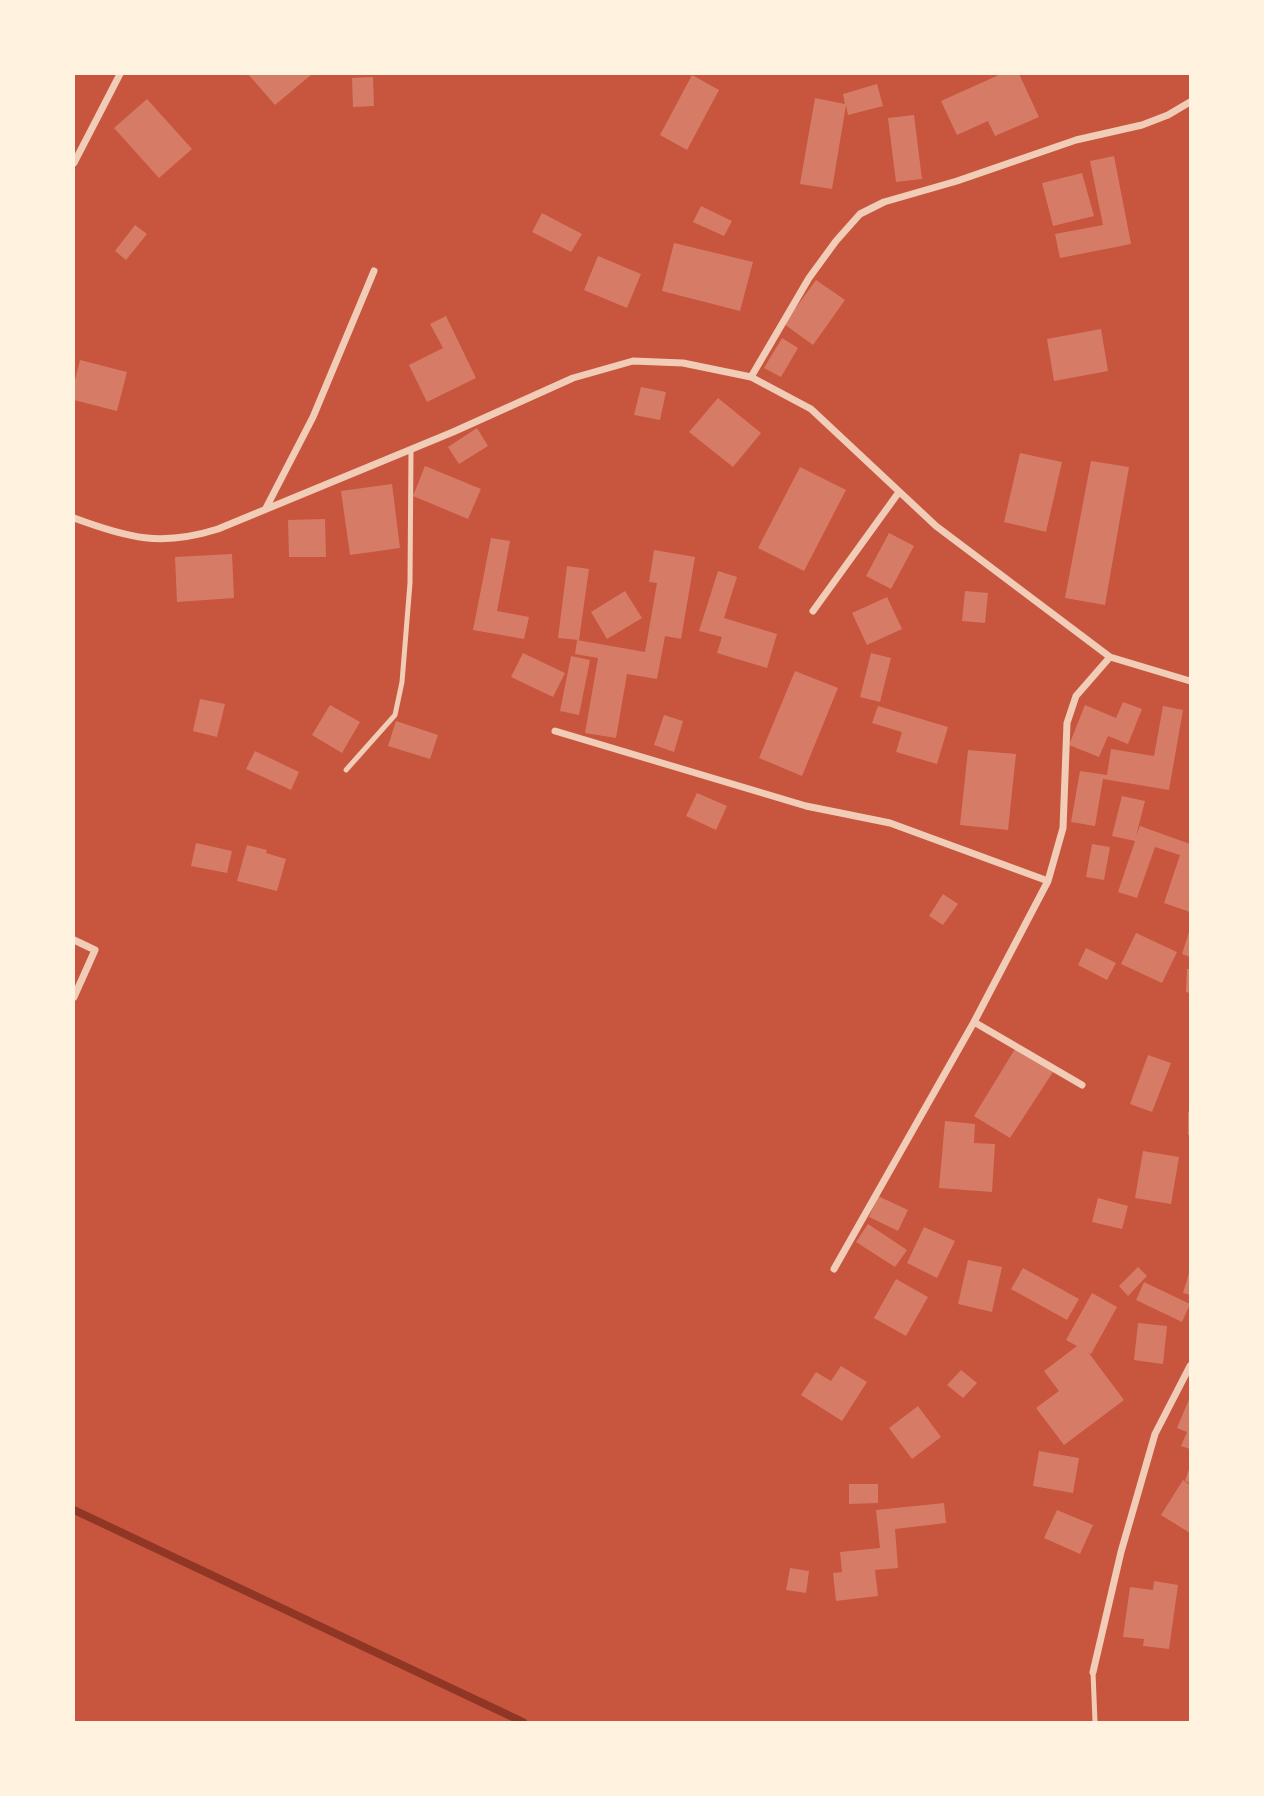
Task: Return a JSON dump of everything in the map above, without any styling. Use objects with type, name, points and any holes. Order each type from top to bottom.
[{"type":"street","points":[[74,163],[120,74]]},
{"type":"street","points":[[751,377],[808,278],[860,214],[884,202],[957,181],[1076,140],[1142,125],[1191,102]]},
{"type":"street","points":[[266,509],[313,417],[374,271]]},
{"type":"street","points":[[74,518],[108,531],[159,540],[190,538],[218,529],[411,449],[573,378],[633,361],[683,363],[751,377],[811,409],[936,526],[1110,657],[1191,681]]},
{"type":"street","points":[[813,611],[899,492]]},
{"type":"street","points":[[834,1269],[974,1022],[1048,881],[1063,828],[1067,723],[1076,696],[1110,657]]},
{"type":"street","points":[[555,731],[806,806],[890,823],[1048,881]]},
{"type":"street","points":[[74,940],[95,950],[74,997]]},
{"type":"street","points":[[974,1022],[1082,1085]]},
{"type":"street","points":[[1093,1672],[1121,1552],[1155,1434],[1191,1366]]},
{"type":"lane","points":[[346,771],[396,715],[402,682],[410,583],[411,449]]},
{"type":"lane","points":[[1093,1672],[1096,1723]]},
{"type":"building","points":[[248,74],[312,74],[275,105]]},
{"type":"building","points":[[1001,74],[1019,74],[1039,117],[995,136],[988,121],[957,135],[941,101]]},
{"type":"building","points":[[692,75],[719,90],[687,150],[660,135]]},
{"type":"building","points":[[373,77],[374,106],[353,107],[352,78]]},
{"type":"building","points":[[877,84],[883,106],[848,115],[846,105],[832,189],[800,184],[815,98],[845,104],[843,94]]},
{"type":"building","points":[[147,99],[192,149],[159,178],[114,128]]},
{"type":"building","points":[[914,115],[922,179],[896,182],[888,118]]},
{"type":"building","points":[[1114,156],[1131,244],[1060,258],[1055,234],[1103,225],[1090,161]]},
{"type":"building","points":[[1082,173],[1094,216],[1053,226],[1042,183]]},
{"type":"building","points":[[701,206],[732,221],[724,236],[693,222]]},
{"type":"building","points":[[542,213],[582,234],[571,252],[532,232]]},
{"type":"building","points":[[135,225],[147,234],[126,260],[115,251]]},
{"type":"building","points":[[674,243],[753,262],[740,311],[662,291]]},
{"type":"building","points":[[598,256],[641,274],[627,308],[584,290]]},
{"type":"building","points":[[816,280],[845,300],[813,345],[784,324]]},
{"type":"building","points":[[446,316],[476,378],[427,402],[409,365],[443,348],[430,324]]},
{"type":"building","points":[[1101,329],[1108,371],[1054,381],[1047,339]]},
{"type":"building","points":[[782,338],[798,348],[781,377],[764,368]]},
{"type":"building","points":[[80,360],[127,372],[117,411],[74,400],[74,384]]},
{"type":"building","points":[[641,387],[666,392],[660,420],[634,415]]},
{"type":"building","points":[[718,398],[761,433],[733,467],[689,432]]},
{"type":"building","points":[[477,428],[488,446],[459,464],[448,447]]},
{"type":"building","points":[[1020,453],[1062,462],[1046,532],[1004,522]]},
{"type":"building","points":[[1091,461],[1129,467],[1105,605],[1065,598]]},
{"type":"building","points":[[425,466],[481,489],[468,519],[413,496]]},
{"type":"building","points":[[800,467],[846,490],[804,571],[758,548]]},
{"type":"building","points":[[392,484],[400,548],[350,555],[341,491]]},
{"type":"building","points":[[325,519],[326,557],[289,557],[288,520]]},
{"type":"building","points":[[889,533],[914,546],[891,589],[866,576]]},
{"type":"building","points":[[491,538],[510,541],[497,611],[529,617],[524,639],[473,630]]},
{"type":"building","points":[[654,550],[695,557],[681,639],[665,636],[657,679],[627,674],[616,738],[585,733],[598,658],[575,654],[577,640],[645,652],[657,583],[649,582]]},
{"type":"building","points":[[232,554],[234,598],[177,602],[175,557]]},
{"type":"building","points":[[567,566],[589,569],[579,640],[558,638]]},
{"type":"building","points":[[718,571],[737,577],[724,618],[777,634],[767,668],[717,653],[722,637],[699,631]]},
{"type":"building","points":[[625,591],[642,618],[607,639],[591,612]]},
{"type":"building","points":[[965,591],[988,593],[985,623],[962,621]]},
{"type":"building","points":[[887,597],[902,629],[867,645],[852,613]]},
{"type":"building","points":[[523,653],[565,673],[553,697],[511,677]]},
{"type":"building","points":[[871,653],[891,658],[880,702],[860,697]]},
{"type":"building","points":[[571,656],[590,660],[579,715],[560,711]]},
{"type":"building","points":[[795,671],[838,688],[802,776],[759,758]]},
{"type":"building","points":[[200,699],[225,704],[217,737],[193,731]]},
{"type":"building","points":[[1123,702],[1142,709],[1128,744],[1108,736],[1099,757],[1069,745],[1085,705],[1116,718]]},
{"type":"building","points":[[330,705],[360,722],[342,753],[312,735]]},
{"type":"building","points":[[878,706],[948,727],[937,764],[896,752],[902,732],[872,723]]},
{"type":"building","points":[[1163,706],[1183,710],[1169,790],[1103,779],[1095,826],[1071,822],[1080,771],[1107,775],[1111,749],[1154,756]]},
{"type":"building","points":[[664,715],[683,721],[674,752],[654,745]]},
{"type":"building","points":[[396,721],[438,735],[430,759],[388,746]]},
{"type":"building","points":[[968,750],[1016,754],[1008,830],[960,825]]},
{"type":"building","points":[[255,751],[299,772],[291,790],[246,769]]},
{"type":"building","points":[[697,793],[727,806],[716,830],[686,816]]},
{"type":"building","points":[[1122,796],[1145,801],[1136,836],[1140,826],[1190,844],[1190,912],[1164,903],[1180,855],[1155,847],[1137,898],[1118,892],[1135,841],[1112,836]]},
{"type":"building","points":[[196,843],[232,851],[227,873],[191,866]]},
{"type":"building","points":[[1092,844],[1110,847],[1104,880],[1086,877]]},
{"type":"building","points":[[247,845],[286,859],[277,891],[237,881]]},
{"type":"building","points":[[943,894],[958,904],[943,925],[929,916]]},
{"type":"building","points":[[1190,929],[1190,957],[1182,954]]},
{"type":"building","points":[[1136,933],[1177,952],[1162,983],[1121,964]]},
{"type":"building","points":[[1086,948],[1116,963],[1107,980],[1078,965]]},
{"type":"building","points":[[1187,969],[1190,969],[1190,993],[1186,992]]},
{"type":"building","points":[[1015,1049],[1053,1072],[1010,1138],[974,1116]]},
{"type":"building","points":[[1148,1055],[1171,1063],[1152,1112],[1130,1104]]},
{"type":"building","points":[[1190,1112],[1190,1135],[1188,1135]]},
{"type":"building","points":[[945,1121],[975,1124],[974,1143],[995,1144],[992,1192],[939,1188]]},
{"type":"building","points":[[1143,1151],[1179,1157],[1171,1204],[1135,1198]]},
{"type":"building","points":[[878,1196],[908,1210],[898,1231],[869,1217]]},
{"type":"building","points":[[1098,1198],[1128,1206],[1122,1229],[1092,1222]]},
{"type":"building","points":[[868,1224],[907,1250],[895,1267],[856,1242]]},
{"type":"building","points":[[924,1227],[955,1241],[937,1278],[907,1263]]},
{"type":"building","points":[[968,1260],[1002,1267],[992,1312],[958,1304]]},
{"type":"building","points":[[1138,1267],[1147,1276],[1128,1296],[1119,1286]]},
{"type":"building","points":[[1023,1268],[1079,1299],[1067,1320],[1011,1289]]},
{"type":"building","points":[[1190,1270],[1190,1295],[1183,1293]]},
{"type":"building","points":[[896,1279],[928,1297],[906,1336],[874,1318]]},
{"type":"building","points":[[1144,1282],[1190,1304],[1182,1322],[1136,1300]]},
{"type":"building","points":[[1092,1293],[1117,1307],[1091,1354],[1088,1352],[1124,1400],[1064,1445],[1036,1408],[1059,1391],[1044,1371],[1077,1346],[1066,1340]]},
{"type":"building","points":[[1138,1323],[1167,1326],[1163,1364],[1134,1360]]},
{"type":"building","points":[[841,1366],[867,1382],[842,1421],[801,1395],[816,1372],[831,1381]]},
{"type":"building","points":[[961,1370],[977,1383],[963,1398],[947,1385]]},
{"type":"building","points":[[1190,1397],[1190,1449],[1181,1446],[1187,1432],[1177,1428]]},
{"type":"building","points":[[918,1406],[941,1437],[912,1459],[889,1428]]},
{"type":"building","points":[[1039,1451],[1079,1458],[1073,1493],[1033,1486]]},
{"type":"building","points":[[1190,1466],[1190,1483],[1185,1481]]},
{"type":"building","points":[[1183,1480],[1190,1485],[1190,1533],[1161,1515]]},
{"type":"building","points":[[849,1484],[878,1484],[878,1503],[849,1504]]},
{"type":"building","points":[[944,1503],[946,1523],[895,1529],[898,1568],[875,1570],[878,1596],[836,1601],[833,1573],[842,1572],[840,1552],[880,1548],[876,1510]]},
{"type":"building","points":[[1057,1510],[1093,1525],[1080,1554],[1044,1538]]},
{"type":"building","points":[[790,1568],[809,1571],[806,1593],[786,1590]]},
{"type":"building","points":[[1154,1581],[1178,1585],[1169,1649],[1143,1646],[1144,1639],[1123,1637],[1130,1587],[1153,1590]]},
{"type":"waterway","points":[[74,1510],[523,1722]]}]
